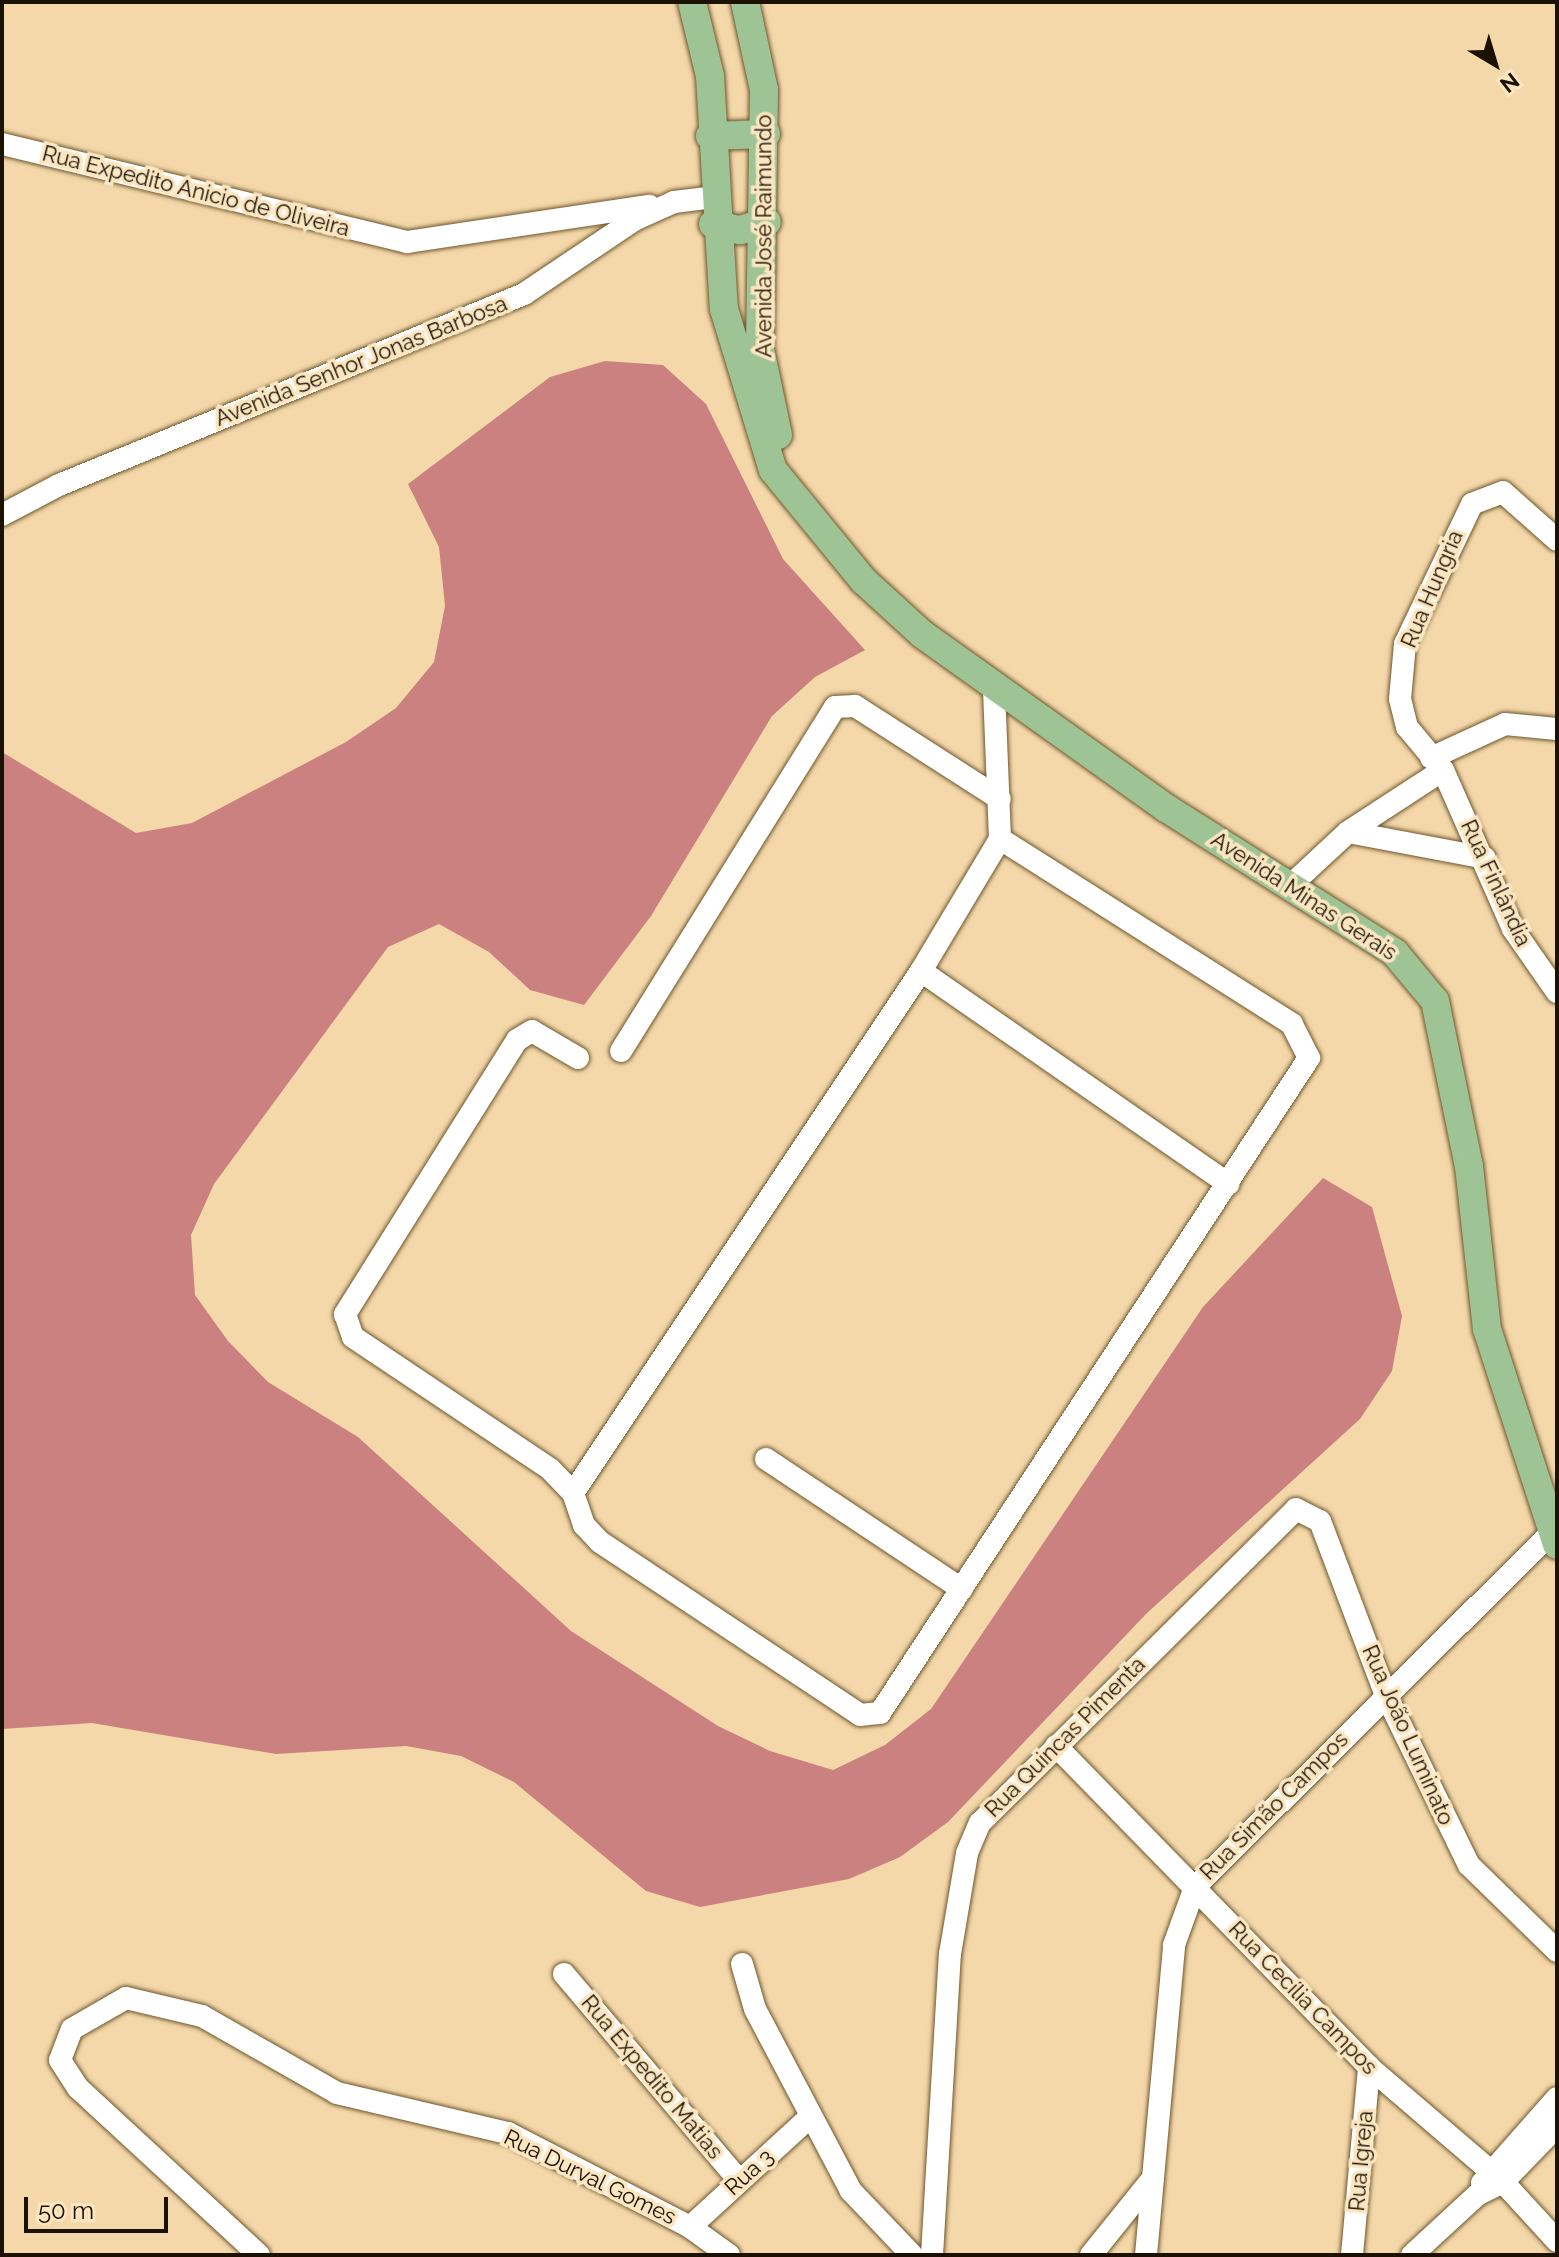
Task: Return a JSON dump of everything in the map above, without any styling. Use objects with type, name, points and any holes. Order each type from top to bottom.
[{"type":"main road","name":"Avenida José Raimundo","points":[[692,2],[710,76],[713,210],[724,309],[759,438],[805,511]]},
{"type":"main road","name":"Avenida José Raimundo","points":[[745,2],[766,134],[767,222],[760,349],[768,403],[805,511]]},
{"type":"main road","points":[[710,136],[766,134]]},
{"type":"main road","points":[[713,210],[740,230],[767,222]]},
{"type":"main road","name":"Avenida Minas Gerais","points":[[805,511],[864,581],[994,690],[1395,953],[1435,1001],[1469,1166],[1487,1329],[1555,1538]]},
{"type":"street","name":"Rua Expedito Anicio de Oliveira","points":[[2,144],[407,242],[674,202]]},
{"type":"street","name":"Avenida Senhor Jonas Barbosa","points":[[2,515],[524,294],[674,202],[713,210]]},
{"type":"street","name":"Rua Hungria","points":[[1437,764],[1407,727],[1401,675],[1405,644],[1457,524],[1472,504],[1503,492],[1557,540]]},
{"type":"street","points":[[573,1493],[921,971],[1000,839],[994,690]]},
{"type":"street","points":[[621,1051],[835,707],[855,706],[1000,799]]},
{"type":"street","points":[[1291,885],[1348,832],[1437,764],[1505,724],[1557,729]]},
{"type":"street","name":"Rua Finlândia","points":[[1437,764],[1485,858],[1513,929],[1557,992]]},
{"type":"street","points":[[1348,832],[1485,858]]},
{"type":"street","points":[[578,1058],[532,1031],[517,1040],[345,1314],[361,1346],[550,1469],[573,1493],[584,1525],[600,1542],[860,1715],[888,1706],[1307,1067],[1302,1035],[1000,839]]},
{"type":"street","points":[[921,971],[1229,1184]]},
{"type":"street","points":[[766,1459],[962,1589]]},
{"type":"street","name":"Rua João Luminato","points":[[1290,1512],[1306,1509],[1320,1521],[1385,1693],[1469,1865],[1557,1951]]},
{"type":"street","name":"Rua Quincas Pimenta","points":[[932,2255],[950,1954],[967,1853],[1001,1794],[1056,1746],[1290,1512]]},
{"type":"street","name":"Rua Simão Campos","points":[[1146,2255],[1174,1945],[1195,1887],[1385,1693],[1555,1538]]},
{"type":"street","name":"Rua Cecília Campos","points":[[1056,1746],[1369,2067],[1495,2176],[1557,2241]]},
{"type":"street","points":[[742,1964],[755,2009],[809,2118],[851,2191],[912,2255]]},
{"type":"street","name":"Rua Expedito Matias","points":[[564,1974],[739,2180]]},
{"type":"street","name":"Rua Durval Gomes","points":[[259,2255],[78,2088],[60,2060],[72,2029],[126,1998],[202,2016],[337,2093],[508,2133],[690,2227],[729,2255]]},
{"type":"street","name":"Rua Igreja","points":[[1352,2255],[1369,2067]]},
{"type":"street","points":[[1412,2255],[1495,2176],[1557,2098]]},
{"type":"street","name":"Rua 3","points":[[690,2227],[809,2118]]},
{"type":"street","points":[[1495,2176],[1557,2126]]},
{"type":"street","points":[[1091,2255],[1153,2178]]},
{"type":"shaded area","points":[[605,361],[663,365],[706,404],[783,559],[865,650],[815,677],[772,716],[651,916],[584,1005],[530,990],[489,952],[439,924],[388,947],[214,1184],[191,1235],[195,1295],[228,1341],[268,1382],[358,1437],[571,1631],[718,1726],[770,1751],[833,1770],[885,1745],[931,1709],[1203,1307],[1323,1178],[1372,1207],[1402,1316],[1392,1371],[1360,1419],[1146,1614],[948,1822],[900,1857],[849,1879],[700,1907],[646,1891],[514,1782],[461,1756],[406,1746],[276,1754],[92,1723],[2,1729],[2,752],[136,833],[192,823],[346,742],[396,708],[434,662],[445,606],[439,547],[408,484],[550,377]]}]
